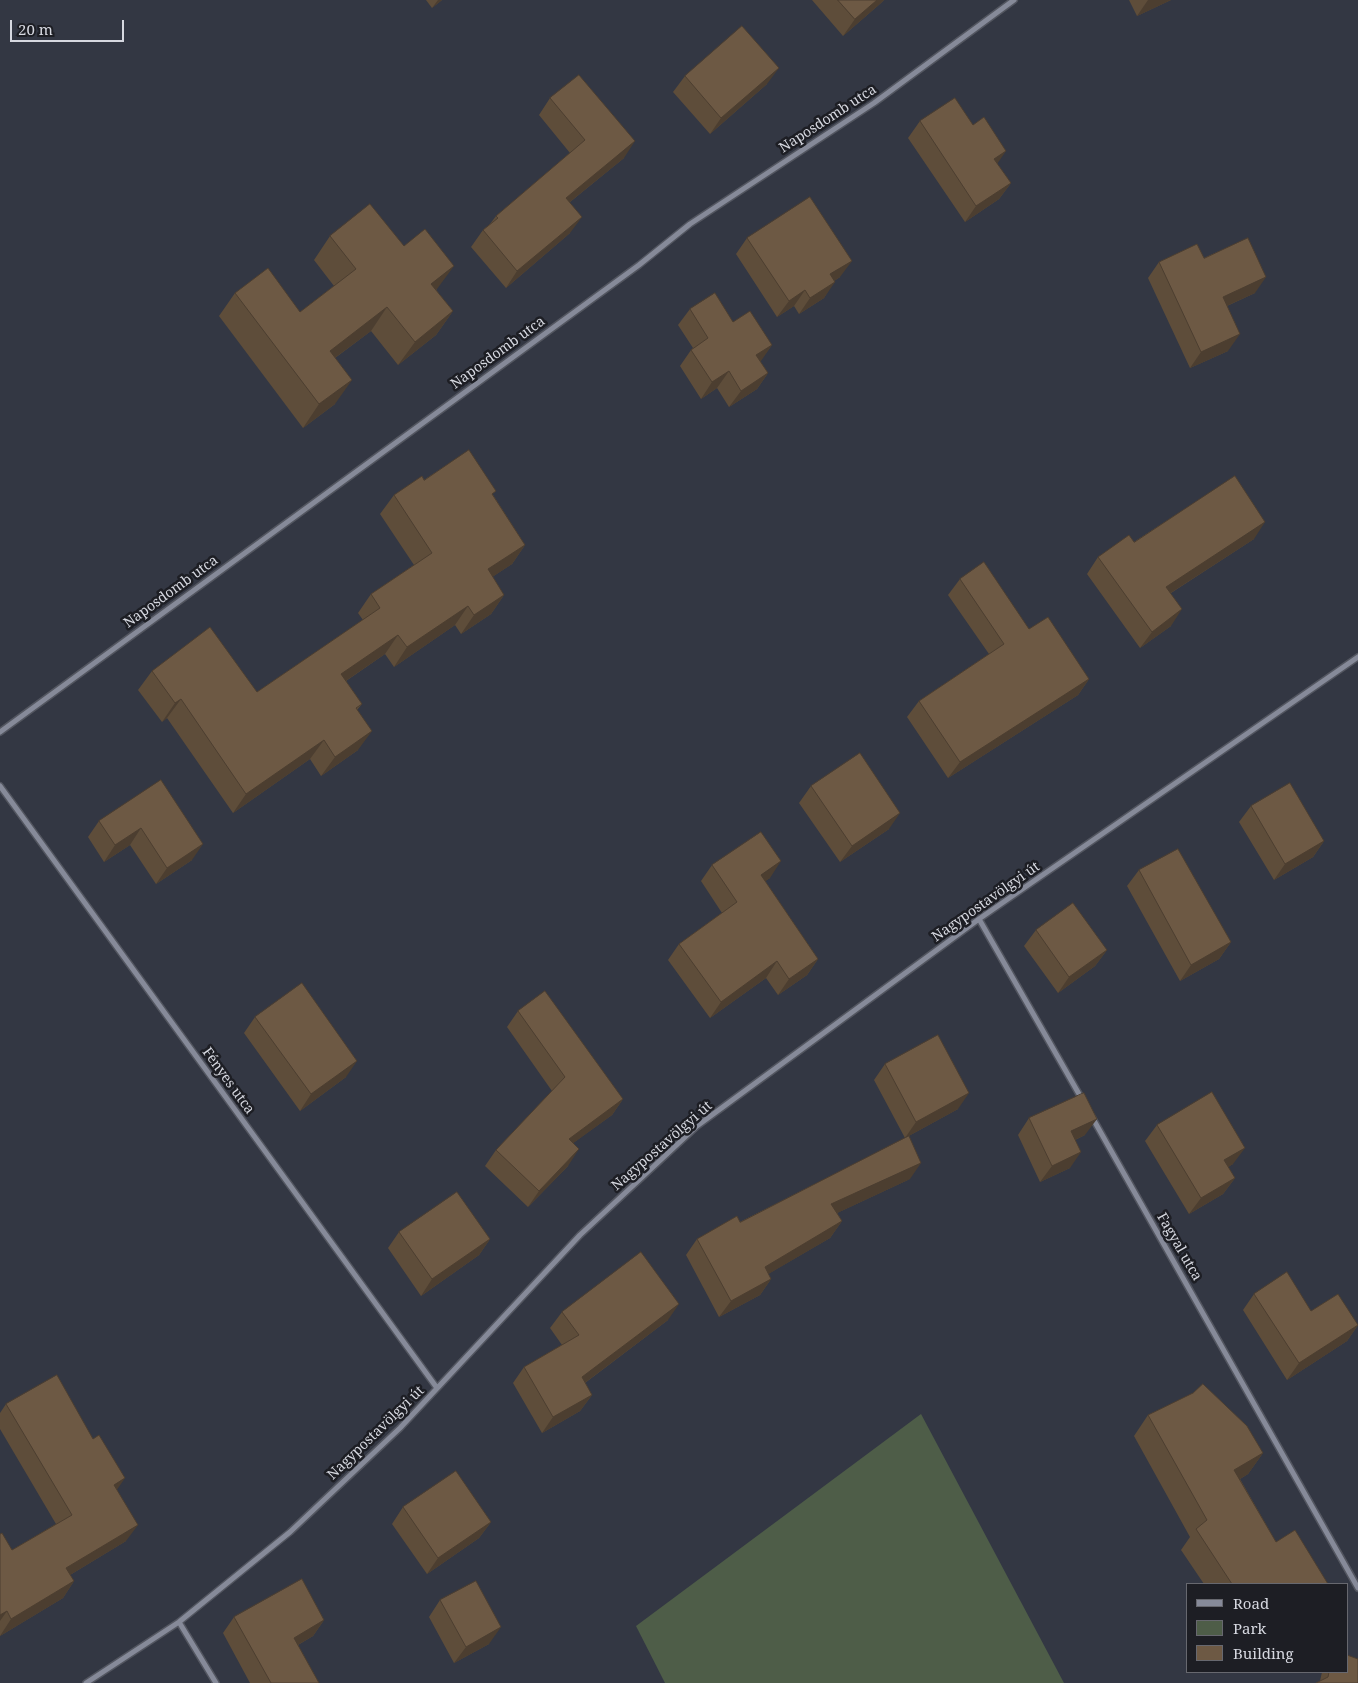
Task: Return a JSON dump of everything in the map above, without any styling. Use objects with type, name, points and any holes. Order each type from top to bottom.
[{"type":"street","name":"Naposdomb utca","points":[[0,732],[639,265],[690,224],[874,103],[1014,0]]},
{"type":"street","name":"Nagypostavölgyi út","points":[[86,1683],[179,1622],[290,1532],[400,1428],[580,1235],[698,1126],[979,919],[1358,657]]},
{"type":"street","name":"Fényes utca","points":[[0,786],[437,1388]]},
{"type":"street","name":"Fagyal utca","points":[[979,919],[1358,1588]]},
{"type":"street","points":[[179,1622],[216,1683]]},
{"type":"green space","points":[[921,1414],[1064,1683],[665,1683],[636,1626]]},
{"type":"building","points":[[838,0],[877,0],[855,19]]},
{"type":"building","points":[[742,26],[779,68],[721,118],[685,76]]},
{"type":"building","points":[[579,75],[635,141],[566,198],[582,217],[517,271],[483,230],[498,218],[496,216],[585,140],[550,98]]},
{"type":"building","points":[[955,98],[973,125],[984,117],[1006,151],[994,159],[1011,183],[976,206],[920,121]]},
{"type":"building","points":[[810,197],[852,261],[830,274],[835,282],[810,298],[805,290],[789,301],[747,238]]},
{"type":"building","points":[[370,204],[404,246],[425,229],[454,266],[431,284],[453,311],[415,342],[387,307],[330,351],[352,380],[319,404],[235,293],[268,268],[300,312],[356,269],[330,236]]},
{"type":"building","points":[[1248,238],[1266,277],[1223,297],[1240,334],[1201,352],[1159,262],[1197,244],[1204,258]]},
{"type":"building","points":[[715,293],[733,322],[750,311],[772,345],[756,355],[768,373],[741,391],[729,371],[712,382],[691,350],[708,338],[690,309]]},
{"type":"building","points":[[469,450],[496,491],[492,494],[525,545],[488,569],[504,595],[474,615],[468,606],[407,647],[398,635],[341,674],[362,704],[356,708],[372,731],[335,757],[324,740],[246,794],[181,699],[175,703],[152,671],[210,627],[257,692],[380,608],[371,594],[432,553],[394,495],[422,476],[424,480]]},
{"type":"building","points":[[1235,476],[1265,522],[1166,587],[1182,609],[1152,632],[1098,557],[1129,535],[1134,542]]},
{"type":"building","points":[[984,562],[1029,629],[1048,617],[1089,679],[960,762],[919,701],[1004,644],[960,579]]},
{"type":"building","points":[[860,753],[900,813],[852,846],[811,786]]},
{"type":"building","points":[[161,780],[203,844],[167,868],[141,828],[115,845],[99,821]]},
{"type":"building","points":[[1290,783],[1324,841],[1285,864],[1251,806]]},
{"type":"building","points":[[761,832],[781,861],[761,875],[818,959],[789,979],[777,961],[721,1002],[679,944],[737,902],[712,865]]},
{"type":"building","points":[[1178,849],[1231,942],[1191,965],[1139,870]]},
{"type":"building","points":[[1073,903],[1107,950],[1069,977],[1036,930]]},
{"type":"building","points":[[302,983],[357,1061],[311,1094],[255,1017]]},
{"type":"building","points":[[545,991],[623,1099],[569,1139],[579,1149],[539,1191],[496,1150],[565,1077],[518,1011]]},
{"type":"building","points":[[938,1035],[969,1093],[916,1122],[885,1064]]},
{"type":"building","points":[[1212,1092],[1245,1148],[1224,1160],[1235,1178],[1201,1198],[1157,1125]]},
{"type":"building","points":[[1084,1093],[1097,1119],[1071,1131],[1081,1152],[1052,1166],[1029,1118]]},
{"type":"building","points":[[909,1136],[921,1163],[831,1204],[842,1221],[765,1267],[771,1279],[731,1301],[697,1239],[737,1216],[740,1222]]},
{"type":"building","points":[[457,1192],[490,1239],[432,1279],[399,1232]]},
{"type":"building","points":[[641,1252],[679,1304],[582,1377],[592,1395],[553,1417],[524,1367],[579,1335],[562,1312]]},
{"type":"building","points":[[1287,1272],[1311,1311],[1338,1294],[1358,1325],[1299,1363],[1254,1294]]},
{"type":"building","points":[[57,1375],[93,1439],[99,1435],[125,1478],[114,1485],[138,1525],[66,1568],[74,1581],[11,1619],[7,1611],[0,1615],[0,1534],[2,1533],[12,1550],[72,1515],[6,1404]]},
{"type":"building","points":[[1203,1384],[1247,1426],[1263,1453],[1234,1470],[1276,1542],[1295,1530],[1327,1583],[1231,1583],[1196,1529],[1207,1520],[1148,1415],[1193,1393]]},
{"type":"building","points":[[456,1471],[491,1522],[438,1558],[403,1507]]},
{"type":"building","points":[[302,1579],[324,1620],[294,1638],[319,1683],[271,1683],[234,1617]]},
{"type":"building","points":[[476,1581],[501,1627],[466,1647],[440,1600]]},
{"type":"building","points":[[1348,1655],[1358,1659],[1358,1683],[1316,1683],[1328,1677],[1329,1673],[1348,1673]]}]
